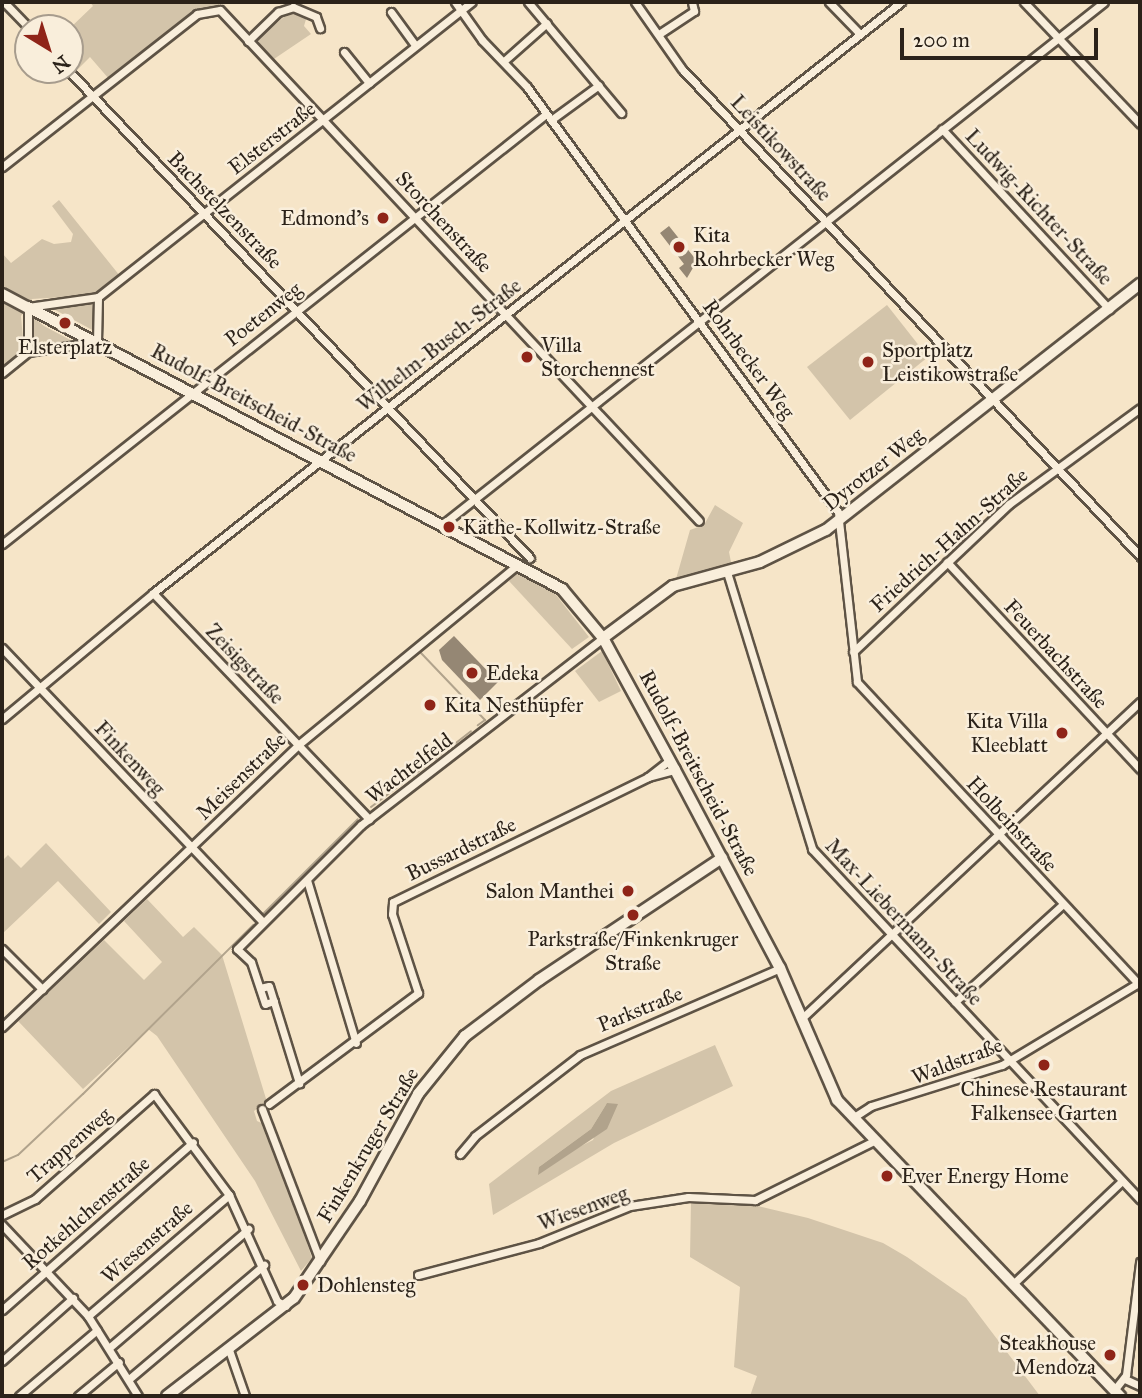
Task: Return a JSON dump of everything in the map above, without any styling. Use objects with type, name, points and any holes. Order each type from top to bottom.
[{"type":"street","name":"Rohrbecker Weg","points":[[455,2],[549,117],[626,220],[840,520]]},
{"type":"street","name":"Elsterstraße","points":[[98,297],[471,2]]},
{"type":"street","points":[[528,2],[621,113]]},
{"type":"street","name":"Leistikowstraße","points":[[635,2],[682,69],[1140,556]]},
{"type":"street","points":[[659,34],[694,11],[692,2]]},
{"type":"street","points":[[829,2],[860,34]]},
{"type":"street","name":"Wilhelm-Busch-Straße","points":[[2,719],[37,686],[153,593],[901,2]]},
{"type":"street","points":[[1024,2],[1140,124]]},
{"type":"street","points":[[443,524],[1104,2]]},
{"type":"street","points":[[248,41],[278,12],[293,7],[316,17],[320,28]]},
{"type":"street","name":"Storchenstraße","points":[[92,96],[197,14],[213,9],[248,41],[324,120],[699,521]]},
{"type":"street","points":[[391,12],[415,46]]},
{"type":"street","points":[[504,61],[547,23]]},
{"type":"street","points":[[344,52],[369,83]]},
{"type":"street","name":"Bachstelzenstraße","points":[[81,84],[389,406],[530,558]]},
{"type":"street","points":[[549,117],[599,85]]},
{"type":"street","points":[[2,167],[92,96]]},
{"type":"street","name":"Poetenweg","points":[[2,544],[192,391],[415,217],[549,117]]},
{"type":"street","name":"Ludwig-Richter-Straße","points":[[942,129],[1109,309]]},
{"type":"street","name":"Dyrotzer Weg","points":[[603,638],[673,586],[782,554],[840,520],[1140,284]]},
{"type":"street","name":"Rudolf-Breitscheid-Straße","points":[[2,294],[553,582],[603,638],[673,765],[780,968],[832,1093],[1118,1393]]},
{"type":"street","points":[[2,373],[28,352],[97,342],[98,297],[28,307],[28,352]]},
{"type":"street","name":"Friedrich-Hahn-Straße","points":[[853,652],[1009,504],[1140,408]]},
{"type":"street","name":"Holbeinstraße","points":[[840,520],[857,682],[1062,905],[1140,983]]},
{"type":"street","name":"Feuerbachstraße","points":[[947,562],[1140,769]]},
{"type":"street","name":"Meisenstraße","points":[[2,1027],[298,745],[518,564]]},
{"type":"street","name":"Max-Liebermann-Straße","points":[[727,572],[805,836],[892,937],[1140,1200]]},
{"type":"street","name":"Zeisigstraße","points":[[153,593],[369,819]]},
{"type":"street","name":"Wachtelfeld","points":[[299,1083],[274,1001],[265,1004],[251,962],[237,949],[369,819],[603,638]]},
{"type":"street","name":"Finkenweg","points":[[2,648],[263,922]]},
{"type":"street","points":[[801,1019],[1000,837],[1140,702]]},
{"type":"street","name":"Bussardstraße","points":[[320,1261],[266,1107],[356,1043],[418,993],[392,914],[394,901],[673,765]]},
{"type":"street","name":"Finkenkruger Straße","points":[[167,1396],[287,1306],[366,1191],[418,1094],[465,1036],[539,980],[722,858]]},
{"type":"street","points":[[307,880],[356,1043]]},
{"type":"street","points":[[955,1002],[1062,905]]},
{"type":"street","points":[[2,949],[42,989]]},
{"type":"street","name":"Parkstraße","points":[[460,1154],[475,1136],[580,1055],[780,968]]},
{"type":"street","name":"Waldstraße","points":[[854,1117],[871,1106],[911,1098],[1010,1061],[1140,983]]},
{"type":"street","name":"Trappenweg","points":[[2,1215],[35,1199],[154,1094],[193,1142]]},
{"type":"street","name":"Wiesenweg","points":[[418,1275],[539,1243],[631,1206],[688,1197],[755,1200],[876,1140]]},
{"type":"street","points":[[193,1142],[248,1228],[277,1301],[287,1306]]},
{"type":"street","name":"Rotkehlchenstraße","points":[[2,1310],[193,1142]]},
{"type":"street","points":[[1013,1284],[1122,1181]]},
{"type":"street","name":"Wiesenstraße","points":[[88,1316],[229,1195]]},
{"type":"street","points":[[2,1225],[48,1268],[74,1298],[110,1347],[138,1396]]},
{"type":"street","points":[[110,1347],[248,1228]]},
{"type":"street","points":[[1118,1393],[1125,1379],[1140,1262]]},
{"type":"street","points":[[130,1379],[264,1265]]},
{"type":"street","points":[[2,1361],[74,1298]]},
{"type":"street","points":[[19,1396],[97,1329]]},
{"type":"street","points":[[229,1350],[245,1396]]},
{"type":"street","points":[[78,1396],[119,1362]]},
{"type":"street","points":[[1125,1379],[1140,1386]]},
{"type":"shaded area","points":[[90,2],[237,2],[199,9],[109,79],[90,57],[84,63],[84,15],[93,6]]},
{"type":"shaded area","points":[[294,9],[307,16],[304,26],[311,34],[271,61],[257,39]]},
{"type":"shaded area","points":[[59,200],[120,276],[96,295],[32,299],[21,316],[24,351],[2,369],[2,253],[11,263],[42,239],[54,244],[71,242],[73,234],[52,206]]},
{"type":"shaded area","points":[[96,299],[98,333],[46,305]]},
{"type":"shaded area","name":"Sportplatz Leistikowstraße","points":[[887,305],[928,357],[850,420],[807,367]]},
{"type":"shaded area","points":[[28,313],[44,326],[78,344],[31,349]]},
{"type":"shaded area","points":[[715,505],[743,523],[729,552],[732,567],[676,579],[690,530],[704,525]]},
{"type":"shaded area","points":[[519,572],[549,586],[589,637],[572,649],[509,581]]},
{"type":"shaded area","points":[[602,651],[621,691],[599,702],[575,671]]},
{"type":"shaded area","points":[[46,843],[111,912],[99,924],[58,881],[2,934],[2,861],[8,855],[21,868]]},
{"type":"shaded area","points":[[147,899],[183,937],[194,927],[222,955],[267,1102],[254,1111],[257,1121],[268,1126],[312,1258],[301,1271],[255,1181],[157,1036],[148,1029],[83,1089],[18,1021],[104,940],[144,980],[162,962],[124,921]]},
{"type":"shaded area","points":[[715,1045],[733,1086],[614,1143],[493,1215],[489,1184],[611,1091]],"holes":[[[607,1103],[593,1140],[539,1167],[591,1129]]]},
{"type":"shaded area","points":[[607,1103],[618,1104],[607,1129],[538,1175],[539,1167],[591,1129]]},
{"type":"shaded area","points":[[733,1200],[808,1218],[883,1243],[907,1257],[966,1298],[1040,1396],[750,1396],[757,1376],[734,1367],[740,1287],[690,1257],[691,1201]]},
{"type":"building","name":"Kita Rohrbecker Weg","points":[[669,226],[697,261],[687,278],[679,268],[684,264],[660,233]]},
{"type":"building","name":"Edeka","points":[[454,636],[498,682],[480,700],[442,660],[439,650]]},
{"type":"waterway","points":[[421,653],[485,720],[478,725]]},
{"type":"waterway","points":[[452,746],[471,731]]},
{"type":"waterway","points":[[371,807],[444,752]]},
{"type":"waterway","points":[[263,914],[358,819]]},
{"type":"waterway","points":[[2,1162],[18,1155],[83,1094],[253,925]]},
{"type":"place","name":"Edmond's","points":[[383,218]]},
{"type":"place","name":"Kita Rohrbecker Weg","points":[[679,247]]},
{"type":"place","name":"Elsterplatz","points":[[65,323]]},
{"type":"place","name":"Villa Storchennest","points":[[527,357]]},
{"type":"place","name":"Sportplatz Leistikowstraße","points":[[868,362]]},
{"type":"place","name":"Käthe-Kollwitz-Straße","points":[[449,527]]},
{"type":"place","name":"Edeka","points":[[472,673]]},
{"type":"place","name":"Kita Nesthüpfer","points":[[430,705]]},
{"type":"place","name":"Kita Villa Kleeblatt","points":[[1062,733]]},
{"type":"place","name":"Salon Manthei","points":[[628,891]]},
{"type":"place","name":"Parkstraße/Finkenkruger Straße","points":[[633,915]]},
{"type":"place","name":"Chinese Restaurant Falkensee Garten","points":[[1044,1065]]},
{"type":"place","name":"Ever Energy Home","points":[[887,1176]]},
{"type":"place","name":"Dohlensteg","points":[[303,1285]]},
{"type":"place","name":"Steakhouse Mendoza","points":[[1110,1355]]}]
